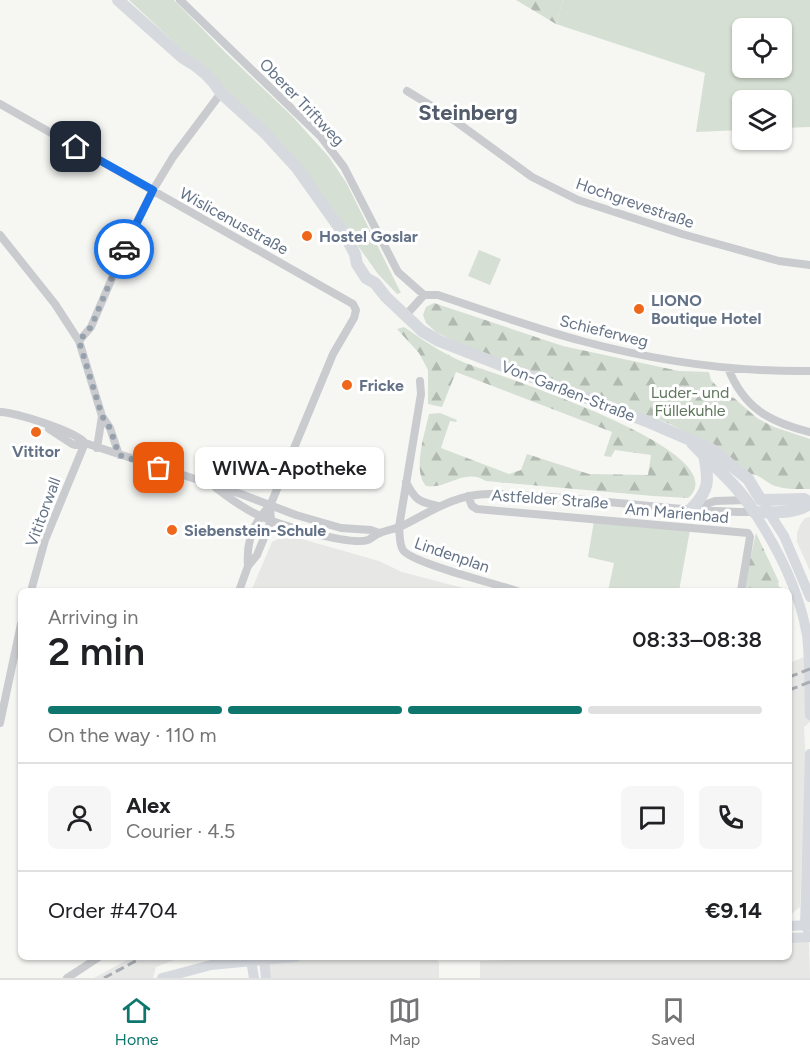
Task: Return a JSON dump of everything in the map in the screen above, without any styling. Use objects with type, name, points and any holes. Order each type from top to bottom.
[{"type":"main road","name":"Von-Garßen-Straße","points":[[118,0],[183,58],[189,70],[210,89],[221,93],[265,133],[297,168],[355,254],[364,261],[375,283],[386,297],[406,315],[447,344],[651,423],[711,449],[748,479],[784,536],[810,597]]},
{"type":"main road","name":"Von-Garßen-Straße","points":[[689,440],[747,500],[784,564],[801,609],[808,646],[810,715]]},
{"type":"main road","points":[[691,509],[707,487],[708,476],[704,455]]},
{"type":"main road","name":"Astfelder Straße","points":[[754,512],[804,508],[810,503],[804,499],[761,500]]},
{"type":"main road","points":[[809,930],[810,754]]},
{"type":"main road","points":[[792,927],[809,930]]},
{"type":"main road","points":[[792,937],[809,930]]},
{"type":"main road","points":[[162,978],[211,965],[251,960],[254,978]]},
{"type":"main road","points":[[264,960],[266,978]]},
{"type":"street","name":"Oberer Triftweg","points":[[180,0],[321,137],[344,167],[398,272],[424,295]]},
{"type":"street","name":"Hochgrevestraße","points":[[407,91],[451,118],[532,177],[578,200],[682,234],[779,261],[810,266]]},
{"type":"street","points":[[79,341],[91,327],[127,243],[153,190],[173,157],[221,93]]},
{"type":"street","name":"Wislicenusstraße","points":[[0,104],[353,304],[356,310],[354,318],[328,363],[270,506]]},
{"type":"street","points":[[0,235],[55,303],[79,341],[102,416],[110,428],[119,455]]},
{"type":"street","points":[[406,315],[424,295]]},
{"type":"street","name":"Schieferweg","points":[[424,295],[438,295],[560,335],[630,353],[728,368],[810,371]]},
{"type":"street","points":[[728,368],[742,397],[753,407],[778,421],[810,432]]},
{"type":"street","points":[[399,527],[421,394],[420,381]]},
{"type":"street","name":"Astfelder Straße","points":[[0,412],[46,425],[72,444],[85,443],[341,528],[371,530],[380,533]]},
{"type":"street","points":[[97,448],[102,416]]},
{"type":"street","name":"Vititorwall","points":[[32,588],[45,540],[85,443]]},
{"type":"street","points":[[406,482],[418,500],[438,506]]},
{"type":"street","name":"Astfelder Straße","points":[[216,488],[239,505],[271,521],[345,539],[368,540],[380,533],[399,527],[438,506],[468,496],[488,494],[527,495],[707,512],[754,512]]},
{"type":"street","name":"Am Marienbad","points":[[468,496],[472,506],[477,508],[748,533],[750,537],[742,588]]},
{"type":"street","name":"Astfelder Straße","points":[[691,509],[715,501],[761,500]]},
{"type":"street","points":[[248,566],[247,549],[259,516],[270,506]]},
{"type":"street","points":[[240,588],[248,566],[257,555],[271,521],[270,506]]},
{"type":"street","name":"Lindenplan","points":[[399,527],[404,552],[412,557],[508,588]]},
{"type":"street","points":[[0,723],[18,638]]},
{"type":"street","points":[[67,978],[94,960]]},
{"type":"shaded area","points":[[810,517],[810,571],[797,542],[797,533],[805,518]]},
{"type":"shaded area","points":[[284,536],[295,537],[379,561],[402,572],[463,588],[252,588],[272,542]]},
{"type":"shaded area","points":[[810,655],[810,722],[804,727],[806,766],[800,907],[792,914],[792,662]]},
{"type":"shaded area","points":[[809,941],[810,978],[480,978],[480,961],[792,960],[792,942]]},
{"type":"shaded area","points":[[127,960],[174,960],[156,967],[153,978],[94,978]]},
{"type":"shaded area","points":[[266,960],[437,960],[439,962],[439,978],[268,978]]},
{"type":"green space","points":[[129,0],[174,0],[292,116],[329,157],[347,184],[401,293],[397,294],[378,274],[328,204],[267,129]]},
{"type":"green space","points":[[516,0],[563,0],[556,24]]},
{"type":"green space","points":[[563,0],[810,0],[810,127],[792,128],[792,90],[732,90],[732,130],[696,132],[705,73],[556,24]]},
{"type":"green space","points":[[479,250],[501,259],[490,285],[468,276]]},
{"type":"green space","name":"Luder- und Füllekuhle","points":[[434,303],[563,346],[679,371],[709,372],[711,380],[726,396],[734,398],[757,418],[774,427],[810,439],[810,489],[788,489],[775,486],[756,475],[749,474],[716,448],[670,424],[453,341],[436,332],[426,323],[423,315],[426,307]]},
{"type":"green space","points":[[404,327],[463,362],[560,397],[648,437],[679,458],[695,479],[688,498],[486,481],[471,476],[441,485],[426,486],[420,471],[420,461],[429,414],[440,413],[457,420],[456,422],[450,421],[441,448],[509,474],[521,470],[527,454],[589,474],[648,475],[651,455],[615,450],[611,457],[604,456],[612,432],[456,372],[442,407],[428,404],[428,370],[419,353],[397,329]]},
{"type":"green space","points":[[594,521],[690,530],[680,588],[609,588],[614,563],[588,557]]},
{"type":"green space","points":[[756,533],[779,582],[779,587],[782,588],[744,588]]},
{"type":"railway","points":[[792,676],[810,669]]},
{"type":"railway","points":[[792,689],[810,682]]},
{"type":"railway","points":[[104,978],[137,960]]},
{"type":"way so far","points":[[124,249],[91,327],[79,341],[102,416],[110,428],[119,455],[159,468]]},
{"type":"place","name":"Hostel Goslar","points":[[307,236]]},
{"type":"place","name":"LIONO Boutique Hotel","points":[[639,309]]},
{"type":"place","name":"Fricke","points":[[347,385]]},
{"type":"place","name":"Vititor","points":[[36,432]]},
{"type":"place","name":"WIWA-Apotheke","points":[[159,468]]},
{"type":"place","name":"Siebenstein-Schule","points":[[172,530]]},
{"type":"district","name":"Steinberg","points":[[468,112]]},
{"type":"route","points":[[76,147],[153,190],[124,249]]}]
